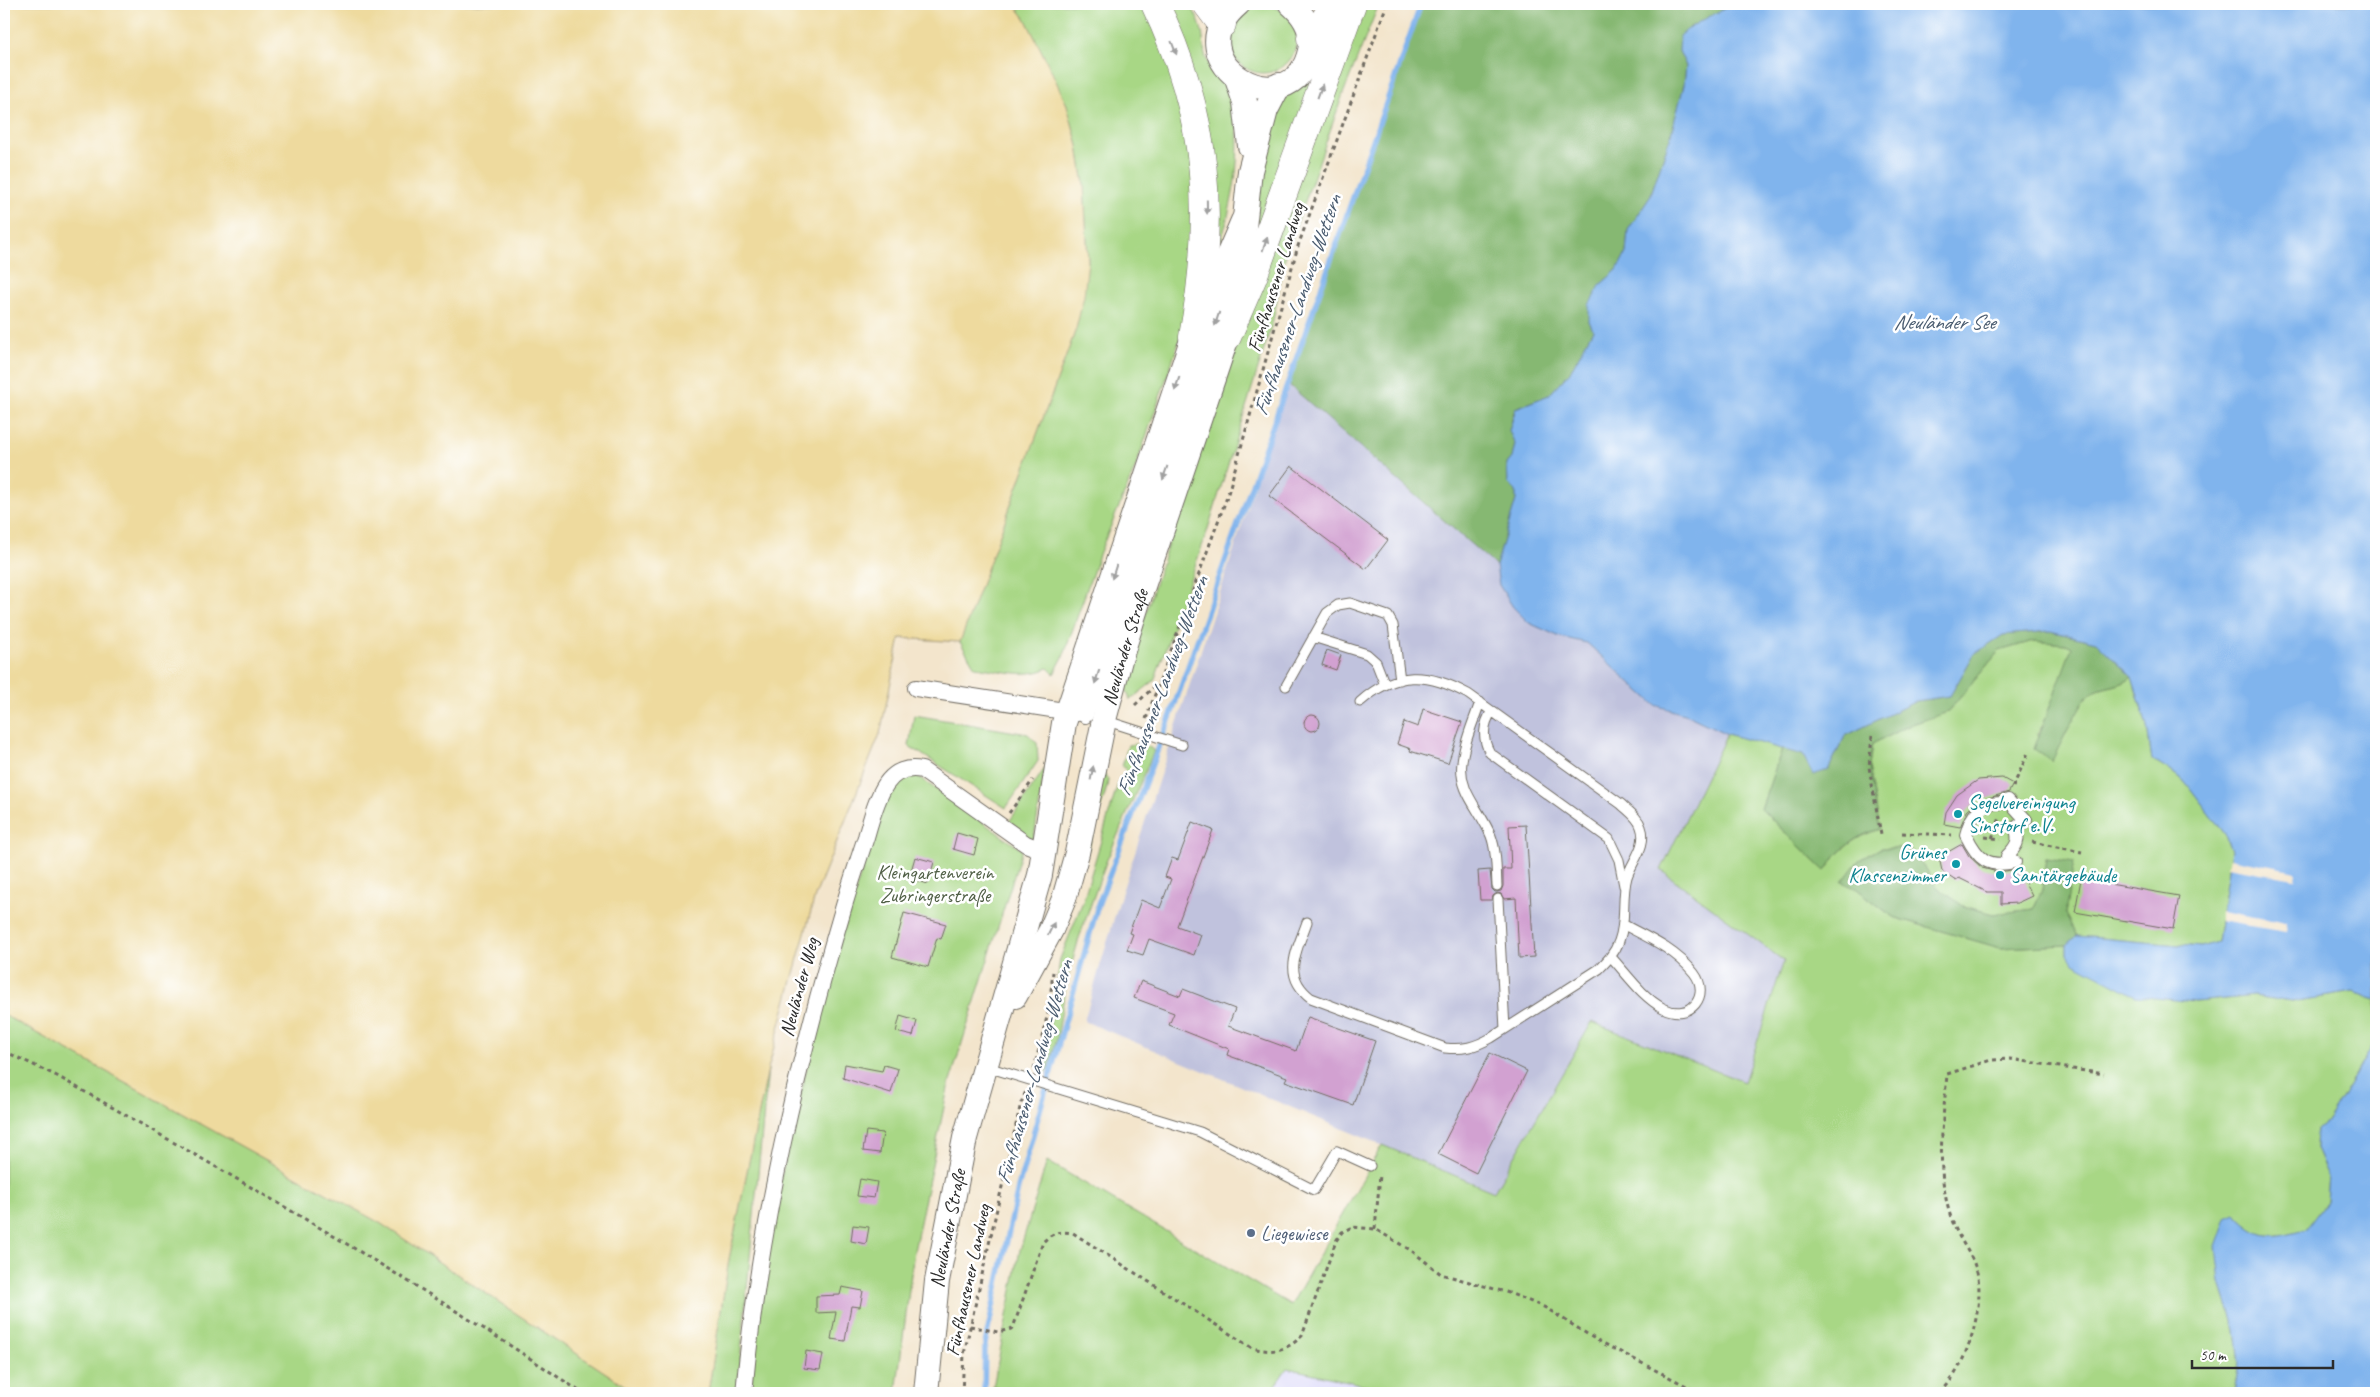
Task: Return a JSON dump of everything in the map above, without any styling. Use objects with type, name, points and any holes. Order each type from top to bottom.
[{"type":"highway","points":[[1155,4],[1177,55],[1191,99],[1205,169],[1206,243],[1193,337]]},
{"type":"highway","points":[[1311,38],[1321,27],[1334,4]]},
{"type":"highway","points":[[1227,337],[1253,277],[1352,4]]},
{"type":"main road","points":[[1291,4],[1300,11],[1308,24],[1311,38]]},
{"type":"main road","name":"Neuländer Straße","points":[[1222,10],[1218,38],[1220,54],[1243,91],[1247,114],[1250,171]]},
{"type":"main road","name":"Neuländer Straße","points":[[926,1393],[937,1281],[965,1138],[984,1066],[1034,898],[1044,851],[1059,745],[1086,715],[1141,592],[1227,337],[1238,275],[1250,171],[1266,110],[1279,86],[1289,81],[1303,67],[1310,48],[1311,38]]},
{"type":"main road","points":[[1237,79],[1258,87],[1279,86]]},
{"type":"main road","name":"Neuländer Straße","points":[[984,1066],[1000,1026],[1051,930],[1064,899],[1077,852],[1086,715],[1193,337],[1243,221]]},
{"type":"street","points":[[916,688],[1086,715],[1222,302],[1243,221]]},
{"type":"street","name":"Neuländer Weg","points":[[744,1393],[768,1208],[784,1134],[823,976],[881,794],[891,779],[902,770],[908,768],[922,770],[1026,844],[1044,851]]},
{"type":"street","points":[[2008,800],[2026,820],[2015,828],[2019,836],[2016,847],[2007,856],[2015,862],[1999,865],[1985,861],[1966,836],[1973,816],[1981,807],[1993,803],[2004,803],[2008,800]]},
{"type":"lane","points":[[1286,686],[1328,613],[1338,605],[1350,603],[1388,616],[1393,625],[1400,680]]},
{"type":"lane","points":[[1314,637],[1367,654],[1376,662],[1385,685]]},
{"type":"lane","points":[[1360,702],[1385,685],[1410,677],[1434,679],[1448,683],[1480,702],[1621,804],[1636,818],[1642,827],[1642,844],[1625,888]]},
{"type":"lane","points":[[1480,702],[1462,762],[1462,776],[1466,792],[1490,836],[1495,855],[1497,886]]},
{"type":"lane","points":[[1307,922],[1293,964],[1294,978],[1300,990],[1311,998],[1445,1048],[1475,1047],[1599,969],[1611,957],[1619,943],[1624,925],[1625,888],[1614,848],[1609,839],[1597,828],[1494,758],[1486,747],[1484,739],[1484,730],[1492,711]]},
{"type":"lane","points":[[1086,715],[1182,745]]},
{"type":"lane","points":[[1498,899],[1505,1029]]},
{"type":"lane","points":[[1611,957],[1644,993],[1664,1008],[1682,1013],[1691,1009],[1698,1000],[1700,988],[1695,974],[1683,961],[1662,944],[1624,925]]},
{"type":"lane","points":[[984,1066],[1059,1087],[1200,1132],[1314,1190],[1336,1151],[1370,1166]]},
{"type":"path","name":"Fünfhausener Landweg","points":[[1142,732],[1227,497],[1298,246],[1387,4]]},
{"type":"path","points":[[1134,705],[1160,680]]},
{"type":"path","points":[[1872,736],[1869,767],[1881,835]]},
{"type":"path","points":[[999,825],[1038,773]]},
{"type":"path","points":[[1902,833],[2018,840],[2082,852]]},
{"type":"path","name":"Fünfhausener Landweg","points":[[962,1393],[964,1354],[970,1326],[1021,1103],[1035,1081],[1049,1009],[1053,969]]},
{"type":"path","points":[[4,1051],[66,1080],[374,1262],[473,1321],[582,1393]]},
{"type":"path","points":[[1940,1393],[1959,1367],[1969,1343],[1980,1300],[1979,1278],[1974,1264],[1954,1226],[1944,1190],[1941,1158],[1946,1074],[1991,1060],[2010,1059],[2104,1074]]},
{"type":"path","points":[[1374,1229],[1380,1171]]},
{"type":"path","points":[[970,1326],[998,1332],[1008,1331],[1014,1325],[1042,1242],[1052,1233],[1061,1231],[1073,1232],[1252,1348],[1268,1352],[1278,1351],[1292,1346],[1302,1336],[1336,1241],[1342,1232],[1359,1226],[1374,1229],[1412,1251],[1441,1274],[1509,1293],[1546,1308],[1595,1338],[1700,1393]]},
{"type":"shaded area","points":[[1288,384],[1496,566],[1499,585],[1560,637],[1587,643],[1655,705],[1687,715],[1727,734],[1661,870],[1784,961],[1744,1083],[1592,1022],[1494,1192],[1084,1021],[1121,895]]},
{"type":"shaded area","points":[[1287,1368],[1402,1393],[1270,1393]]},
{"type":"green space","points":[[1014,4],[1146,4],[1165,48],[1198,176],[1185,325],[1136,466],[1100,552],[1063,657],[1054,674],[1048,668],[1031,673],[1022,673],[975,667],[960,642],[1076,329],[1088,262],[1084,185],[1078,146],[1067,105],[1025,18]]},
{"type":"green space","points":[[1164,4],[1190,4],[1201,28],[1206,58],[1229,91],[1236,114],[1238,155],[1236,176],[1228,217],[1217,254],[1219,235],[1217,192]]},
{"type":"green space","points":[[1360,4],[1379,4],[1343,94],[1285,258],[1273,321],[1206,535],[1154,681],[1130,700],[1124,683],[1179,512],[1268,257]]},
{"type":"green space","points":[[1421,4],[1732,4],[1690,27],[1679,51],[1686,66],[1684,85],[1670,138],[1650,197],[1628,230],[1626,253],[1617,270],[1601,284],[1589,321],[1593,330],[1570,372],[1549,395],[1515,408],[1509,431],[1515,444],[1512,458],[1507,464],[1508,483],[1516,491],[1516,500],[1496,566],[1288,384]]},
{"type":"green space","points":[[1256,5],[1270,5],[1282,10],[1292,20],[1297,32],[1297,46],[1292,58],[1282,68],[1270,73],[1256,73],[1244,68],[1234,58],[1229,46],[1229,32],[1234,20],[1244,10]]},
{"type":"green space","points":[[1319,71],[1257,232],[1255,225],[1259,178],[1264,145],[1273,114],[1287,92]]},
{"type":"green space","points":[[2050,631],[2096,642],[2132,677],[2122,683],[2094,692],[2085,699],[2052,761],[2034,749],[2072,647],[2066,644],[2033,641],[1999,651],[1948,712],[1912,724],[1872,744],[1869,767],[1880,829],[1848,844],[1825,871],[1761,809],[1782,749],[1803,755],[1828,770],[1845,736],[1916,701],[1950,696],[1974,654],[2003,635]]},
{"type":"green space","points":[[2033,641],[2066,644],[2073,647],[2038,734],[2046,756],[2051,761],[2080,707],[2089,695],[2127,681],[2132,677],[2147,726],[2152,760],[2184,780],[2225,834],[2231,851],[2217,942],[2201,947],[2077,936],[2065,914],[2073,862],[2046,858],[2042,890],[2033,909],[1994,914],[1963,906],[1935,886],[1926,869],[1909,848],[1881,848],[1859,860],[1843,882],[1857,889],[1893,917],[2000,948],[2067,945],[2067,954],[2195,1002],[2254,996],[2292,1002],[2353,992],[2376,999],[2376,1040],[2328,1120],[2317,1129],[2316,1149],[2328,1176],[2326,1202],[2306,1230],[2284,1234],[2268,1235],[2260,1233],[2235,1214],[2220,1283],[2235,1330],[2239,1363],[2234,1393],[1402,1393],[1287,1368],[1270,1393],[1060,1393],[993,1387],[1020,1250],[1047,1161],[1291,1305],[1382,1145],[1494,1192],[1592,1022],[1744,1082],[1784,961],[1661,870],[1727,734],[1782,749],[1761,809],[1825,871],[1848,845],[1862,836],[1880,829],[1869,767],[1872,744],[1912,724],[1948,712],[1999,651]]},
{"type":"green space","points":[[914,715],[1028,734],[1037,743],[1038,761],[1006,808],[909,746]]},
{"type":"green space","points":[[1137,744],[1149,747],[1154,751],[1106,862],[1079,938],[1066,985],[1057,1039],[1048,1069],[1044,1074],[1039,1073],[1054,1005],[1060,959],[1083,901],[1120,777],[1123,778],[1126,768],[1122,767],[1128,745]]},
{"type":"green space","points":[[1045,768],[1034,838],[1031,839],[1007,825]]},
{"type":"green space","points":[[1104,773],[1108,780],[1107,787],[1084,863]]},
{"type":"green space","name":"Kleingartenverein Zubringerstraße","points":[[905,776],[917,776],[1022,850],[948,1088],[914,1251],[896,1393],[750,1393],[771,1221],[826,986],[880,812],[895,784]]},
{"type":"green space","points":[[1881,848],[1909,848],[1926,869],[1936,886],[1963,906],[1994,914],[2033,909],[2042,890],[2046,858],[2074,862],[2065,914],[2077,936],[2067,945],[2000,948],[1893,917],[1857,889],[1842,882],[1859,860]]},
{"type":"green space","points":[[4,1015],[380,1223],[636,1393],[4,1393]]},
{"type":"green space","points":[[768,1069],[737,1393],[708,1393],[729,1259]]},
{"type":"sand","points":[[4,4],[1014,4],[1025,18],[1067,105],[1078,146],[1084,185],[1088,261],[1084,296],[1076,329],[960,642],[900,638],[880,734],[815,896],[768,1069],[729,1259],[708,1393],[636,1393],[380,1223],[4,1015]]},
{"type":"water","name":"Neuländer See","points":[[1732,4],[2376,4],[2376,999],[2353,992],[2292,1002],[2254,996],[2195,1002],[2136,996],[2074,963],[2067,954],[2067,945],[2077,936],[2201,947],[2217,942],[2231,851],[2225,834],[2184,780],[2152,760],[2147,726],[2132,677],[2096,642],[2050,631],[2003,635],[1974,654],[1950,696],[1916,701],[1845,736],[1828,770],[1813,775],[1803,755],[1727,734],[1687,715],[1655,705],[1587,643],[1560,637],[1529,623],[1513,607],[1499,585],[1496,566],[1516,500],[1516,491],[1508,483],[1507,464],[1512,458],[1515,444],[1509,431],[1516,408],[1549,395],[1570,372],[1593,330],[1589,321],[1589,305],[1601,284],[1617,270],[1626,253],[1628,230],[1650,197],[1670,138],[1684,85],[1686,66],[1679,51],[1680,36],[1698,23]]},
{"type":"water","points":[[2376,1040],[2376,1393],[2234,1393],[2239,1363],[2235,1330],[2220,1283],[2216,1246],[2226,1218],[2235,1214],[2253,1229],[2267,1235],[2284,1234],[2306,1229],[2326,1202],[2328,1176],[2316,1149],[2317,1129],[2328,1120]]},
{"type":"pier","points":[[2229,858],[2296,871],[2295,879],[2227,867]]},
{"type":"pier","points":[[2221,911],[2287,923],[2286,932],[2220,921]]},
{"type":"building","points":[[1291,466],[1388,540],[1366,569],[1269,496]]},
{"type":"building","points":[[1327,650],[1341,655],[1336,670],[1322,665]]},
{"type":"building","points":[[1423,709],[1462,722],[1448,763],[1410,751],[1411,749],[1397,744],[1404,722],[1418,727]]},
{"type":"building","points":[[1309,715],[1315,715],[1320,720],[1318,729],[1309,731],[1304,726],[1304,720]]},
{"type":"building","points":[[2002,778],[2013,784],[2009,792],[1978,801],[1967,811],[1960,827],[1944,824],[1946,812],[1957,795],[1978,780]]},
{"type":"building","points":[[1192,822],[1213,830],[1177,926],[1201,935],[1194,955],[1149,939],[1143,955],[1127,950],[1133,934],[1129,933],[1141,900],[1160,908],[1171,879],[1165,877],[1172,858],[1178,860]]},
{"type":"building","points":[[1526,825],[1534,957],[1519,958],[1516,898],[1504,899],[1501,894],[1497,893],[1493,896],[1492,900],[1480,900],[1478,871],[1490,870],[1492,889],[1495,892],[1501,891],[1503,886],[1503,869],[1511,869],[1509,826]]},
{"type":"building","points":[[957,833],[978,839],[974,855],[953,849]]},
{"type":"building","points":[[1962,844],[1969,856],[1982,868],[1998,872],[2018,869],[2032,896],[2017,903],[2001,904],[2001,892],[1987,892],[1959,878],[1956,880],[1942,871],[1939,857]]},
{"type":"building","points":[[915,857],[934,862],[928,884],[909,878]]},
{"type":"building","points":[[2081,879],[2179,896],[2173,929],[2075,912]]},
{"type":"building","points":[[904,913],[946,924],[941,939],[937,938],[928,967],[892,957]]},
{"type":"building","points":[[1141,981],[1180,996],[1183,989],[1235,1009],[1228,1026],[1296,1051],[1308,1017],[1375,1041],[1353,1105],[1285,1081],[1287,1077],[1227,1055],[1229,1049],[1169,1025],[1174,1013],[1134,998]]},
{"type":"building","points":[[900,1016],[917,1021],[913,1036],[896,1032]]},
{"type":"building","points":[[1490,1053],[1527,1071],[1476,1173],[1438,1154]]},
{"type":"building","points":[[845,1064],[882,1071],[884,1065],[898,1069],[891,1093],[843,1078]]},
{"type":"building","points":[[866,1131],[883,1133],[880,1153],[863,1151]]},
{"type":"building","points":[[860,1179],[877,1182],[874,1198],[857,1196]]},
{"type":"building","points":[[853,1225],[869,1227],[866,1244],[851,1241]]},
{"type":"building","points":[[842,1287],[863,1291],[860,1307],[851,1306],[845,1341],[831,1339],[836,1312],[816,1313],[816,1296],[840,1295]]},
{"type":"building","points":[[806,1351],[823,1354],[820,1370],[804,1368]]},
{"type":"waterway","name":"Fünfhausener-Landweg-Wettern","points":[[984,1393],[985,1344],[1018,1188],[1098,905],[1171,715],[1421,4]]},
{"type":"place","name":"Segelvereinigung Sinstorf e.V.","points":[[1958,814]]},
{"type":"place","name":"Grünes Klassenzimmer","points":[[1956,864]]},
{"type":"place","name":"Sanitärgebäude","points":[[2000,875]]},
{"type":"place","name":"Liegewiese","points":[[1251,1233]]}]
